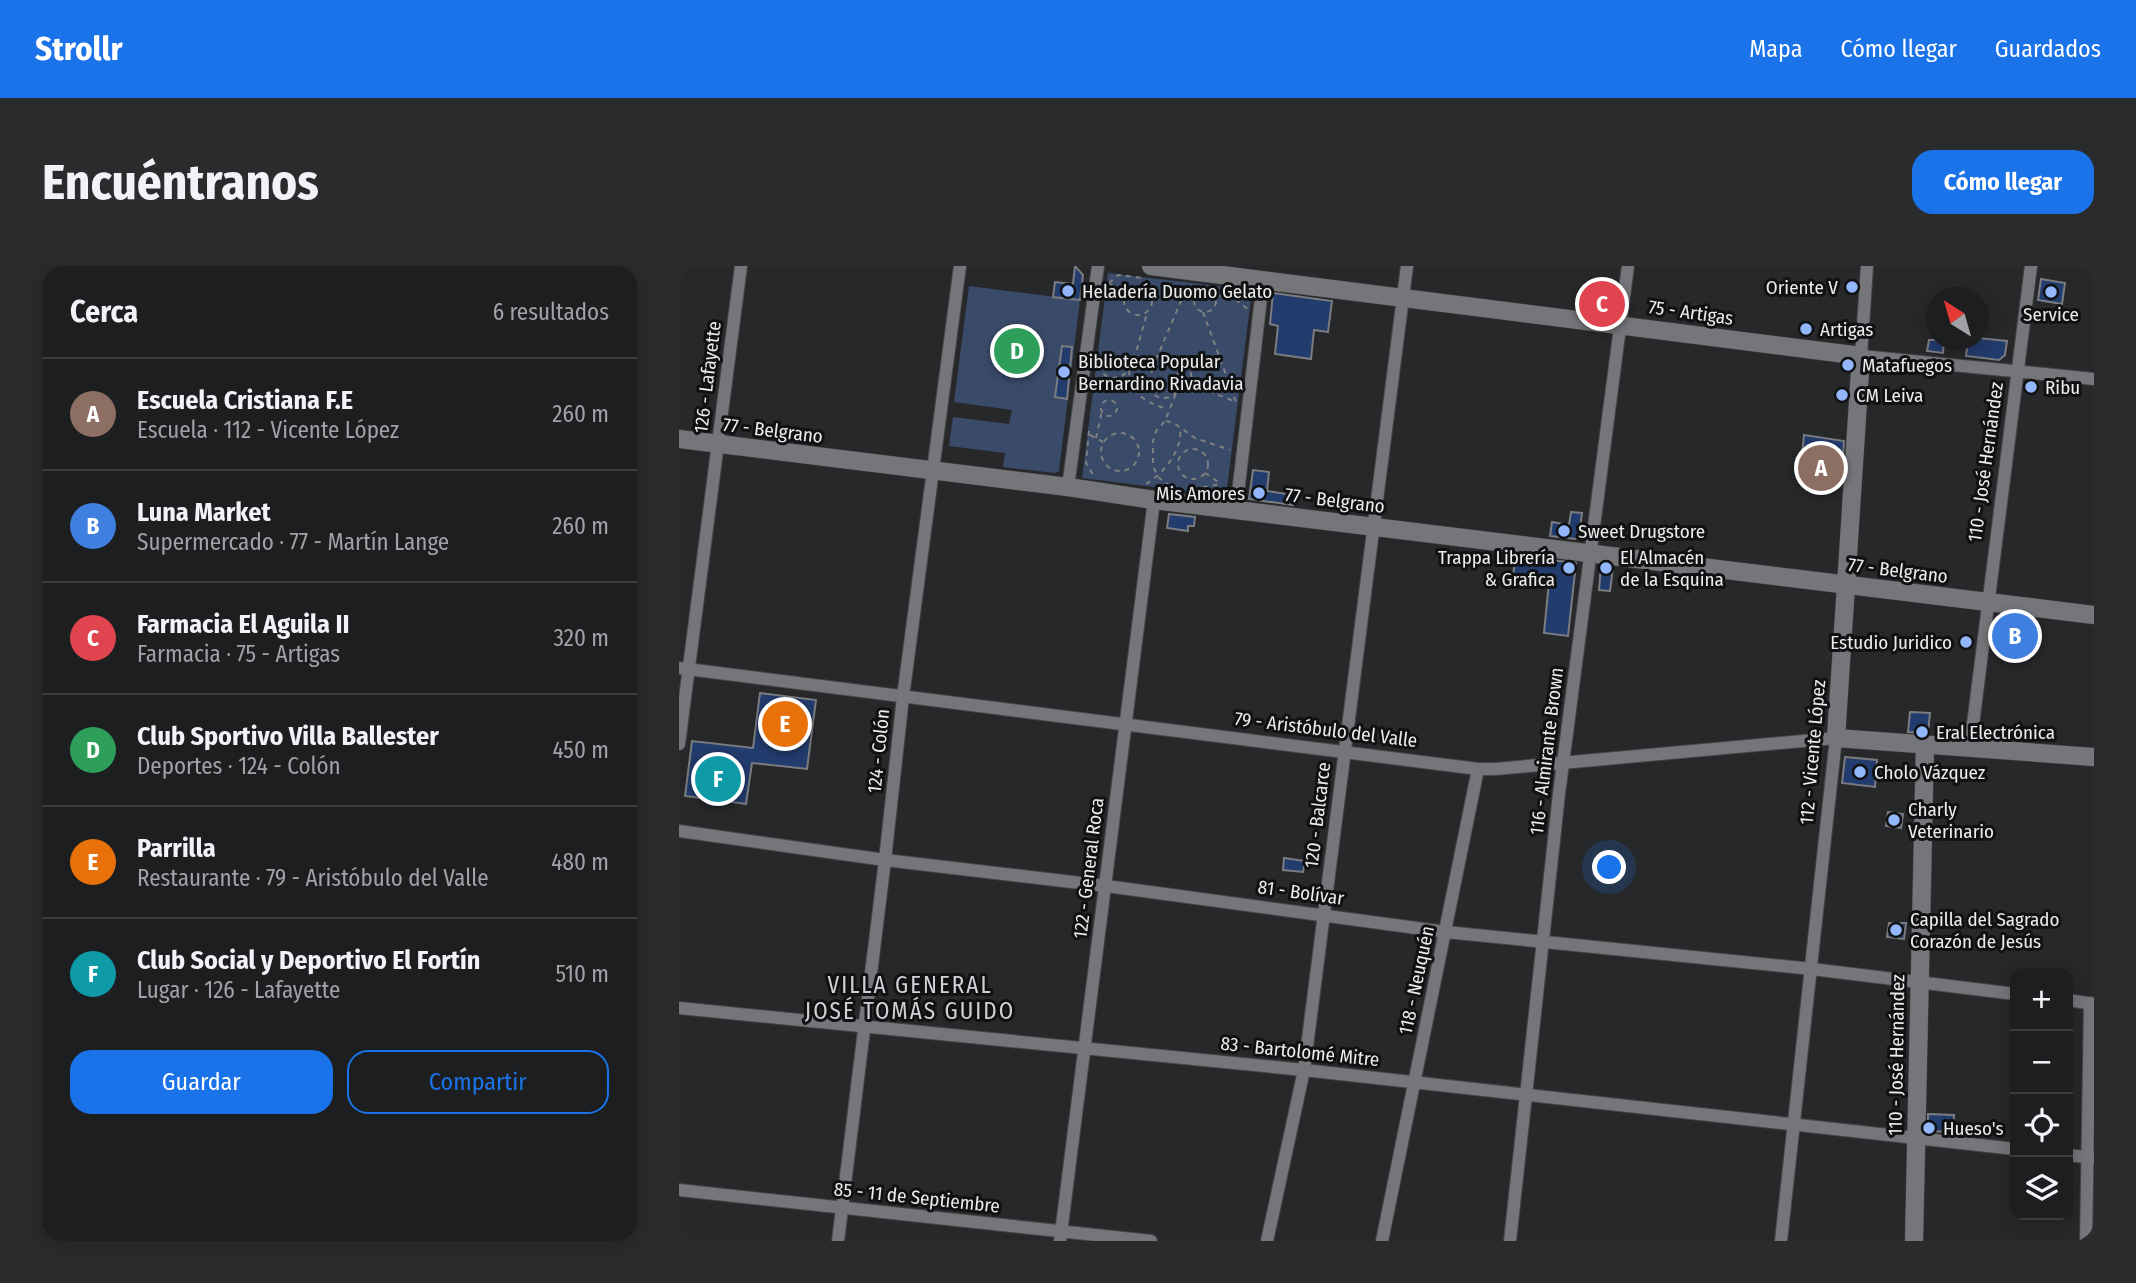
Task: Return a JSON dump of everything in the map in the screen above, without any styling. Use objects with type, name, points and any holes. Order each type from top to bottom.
[{"type":"street","name":"126 - Lafayette","points":[[679,744],[684,669],[740,266]]},
{"type":"street","name":"124 - Colón","points":[[838,1241],[903,697],[960,266]]},
{"type":"street","points":[[1068,486],[1098,266]]},
{"type":"street","name":"120 - Balcarce","points":[[1267,1241],[1304,1070],[1407,266]]},
{"type":"street","name":"116 - Almirante Brown","points":[[1510,1241],[1564,764],[1628,266]]},
{"type":"street","name":"112 - Vicente López","points":[[1781,1241],[1836,738],[1867,266]]},
{"type":"street","name":"110 - José Hernández","points":[[1970,748],[2031,266]]},
{"type":"street","name":"75 - Artigas","points":[[1146,272],[1403,296],[1861,356],[2094,379]]},
{"type":"street","points":[[1236,510],[1263,281]]},
{"type":"street","name":"77 - Belgrano","points":[[679,439],[1068,486],[1149,492],[1236,510],[2094,615]]},
{"type":"street","name":"122 - General Roca","points":[[1060,1236],[1106,886],[1149,492]]},
{"type":"street","name":"79 - Aristóbulo del Valle","points":[[684,669],[1478,769],[1564,764],[1836,738],[2094,757]]},
{"type":"street","name":"110 - José Hernández","points":[[1914,1241],[1925,745]]},
{"type":"street","name":"118 - Neuquén","points":[[1382,1241],[1478,769]]},
{"type":"street","name":"81 - Bolívar","points":[[679,831],[1446,932],[1812,969],[2010,993]]},
{"type":"street","points":[[2073,1001],[2092,1004],[2091,1158],[2086,1241]]},
{"type":"street","name":"83 - Bartolomé Mitre","points":[[679,1008],[1304,1070],[1526,1097],[2010,1148]]},
{"type":"street","points":[[2073,1156],[2091,1158]]},
{"type":"street","name":"85 - 11 de Septiembre","points":[[679,1190],[1060,1236],[1151,1241]]},
{"type":"path","points":[[1126,294],[1109,283],[1118,275],[1146,272]]},
{"type":"path","points":[[1176,393],[1167,398],[1157,397],[1148,384],[1184,274]]},
{"type":"path","points":[[1199,286],[1211,287]]},
{"type":"path","points":[[1147,313],[1137,316],[1129,312],[1124,304],[1126,294],[1137,287],[1146,289],[1153,301],[1129,369],[1129,379],[1139,396],[1155,406],[1169,409]]},
{"type":"path","points":[[1158,356],[1178,357],[1192,373],[1192,384],[1236,402],[1203,312],[1195,305],[1196,295],[1206,290],[1215,296],[1217,303],[1213,310],[1203,312]]},
{"type":"path","points":[[1215,296],[1223,294],[1232,297],[1252,312],[1253,307]]},
{"type":"path","points":[[1095,377],[1097,365],[1105,376],[1115,379],[1129,369]]},
{"type":"path","points":[[1150,373],[1164,366],[1178,373],[1180,383],[1165,421],[1156,431],[1153,441],[1153,466],[1158,477],[1173,488]]},
{"type":"path","points":[[1096,438],[1103,403],[1107,400],[1116,404],[1117,409],[1112,415],[1107,415],[1102,410]]},
{"type":"path","points":[[1165,421],[1174,423],[1195,438],[1235,452]]},
{"type":"path","points":[[1088,425],[1090,435],[1086,463],[1090,472],[1097,477]]},
{"type":"path","points":[[1149,492],[1177,448],[1180,429]]},
{"type":"path","points":[[1114,434],[1132,437],[1139,448],[1137,461],[1129,469],[1112,468],[1103,460],[1104,443],[1114,434]]},
{"type":"path","points":[[1090,435],[1104,443]]},
{"type":"path","points":[[1191,450],[1205,455],[1208,464],[1205,473],[1197,478],[1184,476],[1179,468],[1182,455],[1191,450]]},
{"type":"path","points":[[1183,488],[1194,489],[1221,484],[1205,473]]},
{"type":"path","points":[[1194,489],[1202,493]]},
{"type":"shaded area","points":[[1108,273],[1252,290],[1226,496],[1082,478]]},
{"type":"shaded area","points":[[969,286],[1080,300],[1059,471],[1055,473],[1003,467],[1005,453],[949,446],[953,417],[1009,424],[1012,410],[954,402]]},
{"type":"building","name":"Heladería Duomo Gelato","points":[[1075,266],[1083,275],[1080,300],[1053,297],[1055,282],[1073,284]]},
{"type":"building","name":"Service","points":[[2041,279],[2065,283],[2062,304],[2038,300]]},
{"type":"building","points":[[1273,293],[1332,301],[1328,332],[1314,330],[1311,359],[1275,354],[1278,326],[1270,324]]},
{"type":"building","points":[[1989,339],[2007,341],[2005,355],[1999,360],[1966,356],[1967,350],[1989,350]]},
{"type":"building","name":"Biblioteca Popular Bernardino Rivadavia","points":[[1062,346],[1072,347],[1067,399],[1055,397]]},
{"type":"building","points":[[1927,350],[1943,350],[1943,353]]},
{"type":"building","points":[[1804,435],[1844,441],[1841,481],[1800,476]]},
{"type":"building","points":[[1253,470],[1269,472],[1267,491],[1294,495],[1293,505],[1249,499]]},
{"type":"building","points":[[1571,512],[1582,513],[1579,536],[1575,539],[1550,536],[1552,522],[1569,525]]},
{"type":"building","points":[[1169,514],[1195,517],[1194,526],[1188,526],[1188,531],[1167,528]]},
{"type":"building","points":[[1515,556],[1576,563],[1568,636],[1544,633],[1549,582],[1513,578]]},
{"type":"building","points":[[1601,566],[1613,568],[1610,591],[1599,590]]},
{"type":"building","points":[[2002,618],[2037,622],[2033,654],[1994,649],[1997,622]]},
{"type":"building","points":[[760,693],[816,700],[807,769],[752,763],[746,804],[685,796],[692,741],[753,748]]},
{"type":"building","points":[[1910,712],[1930,713],[1928,733],[1908,732]]},
{"type":"building","name":"Cholo Vázquez","points":[[1845,757],[1877,760],[1875,787],[1842,783]]},
{"type":"building","name":"Charly Veterinario","points":[[1888,812],[1903,814],[1901,828],[1886,826]]},
{"type":"building","points":[[1284,858],[1305,861],[1303,872],[1283,870]]},
{"type":"building","name":"Capilla del Sagrado Corazón de Jesús","points":[[1889,923],[1906,923],[1904,939],[1887,937]]},
{"type":"building","points":[[1928,1114],[1954,1115],[1953,1132],[1928,1131]]},
{"type":"place","name":"Oriente V","points":[[1852,287]]},
{"type":"place","name":"Heladería Duomo Gelato","points":[[1068,291]]},
{"type":"place","name":"Service","points":[[2051,292]]},
{"type":"place","name":"Farmacia El Aguila II","points":[[1602,304]]},
{"type":"place","name":"Artigas","points":[[1806,329]]},
{"type":"place","name":"Club Sportivo Villa Ballester","points":[[1017,351]]},
{"type":"place","name":"Matafuegos","points":[[1848,365]]},
{"type":"place","name":"Biblioteca Popular Bernardino Rivadavia","points":[[1064,372]]},
{"type":"place","name":"Ribu","points":[[2031,387]]},
{"type":"place","name":"CM Leiva","points":[[1842,395]]},
{"type":"place","name":"Escuela Cristiana F.E","points":[[1821,468]]},
{"type":"place","name":"Mis Amores","points":[[1259,493]]},
{"type":"place","name":"Sweet Drugstore","points":[[1564,531]]},
{"type":"place","name":"Trappa Librería & Grafica","points":[[1569,568]]},
{"type":"place","name":"El Almacén de la Esquina","points":[[1606,568]]},
{"type":"place","name":"Luna Market","points":[[2015,636]]},
{"type":"place","name":"Estudio Juridico","points":[[1966,642]]},
{"type":"place","name":"Parrilla","points":[[785,724]]},
{"type":"place","name":"Eral Electrónica","points":[[1922,732]]},
{"type":"place","name":"Cholo Vázquez","points":[[1860,772]]},
{"type":"place","name":"Club Social y Deportivo El Fortín","points":[[718,779]]},
{"type":"place","name":"Charly Veterinario","points":[[1894,820]]},
{"type":"place","name":"Capilla del Sagrado Corazón de Jesús","points":[[1896,930]]},
{"type":"place","name":"Hueso's","points":[[1929,1128]]},
{"type":"district","name":"VILLA GENERAL JOSÉ TOMÁS GUIDO","points":[[910,998]]}]
